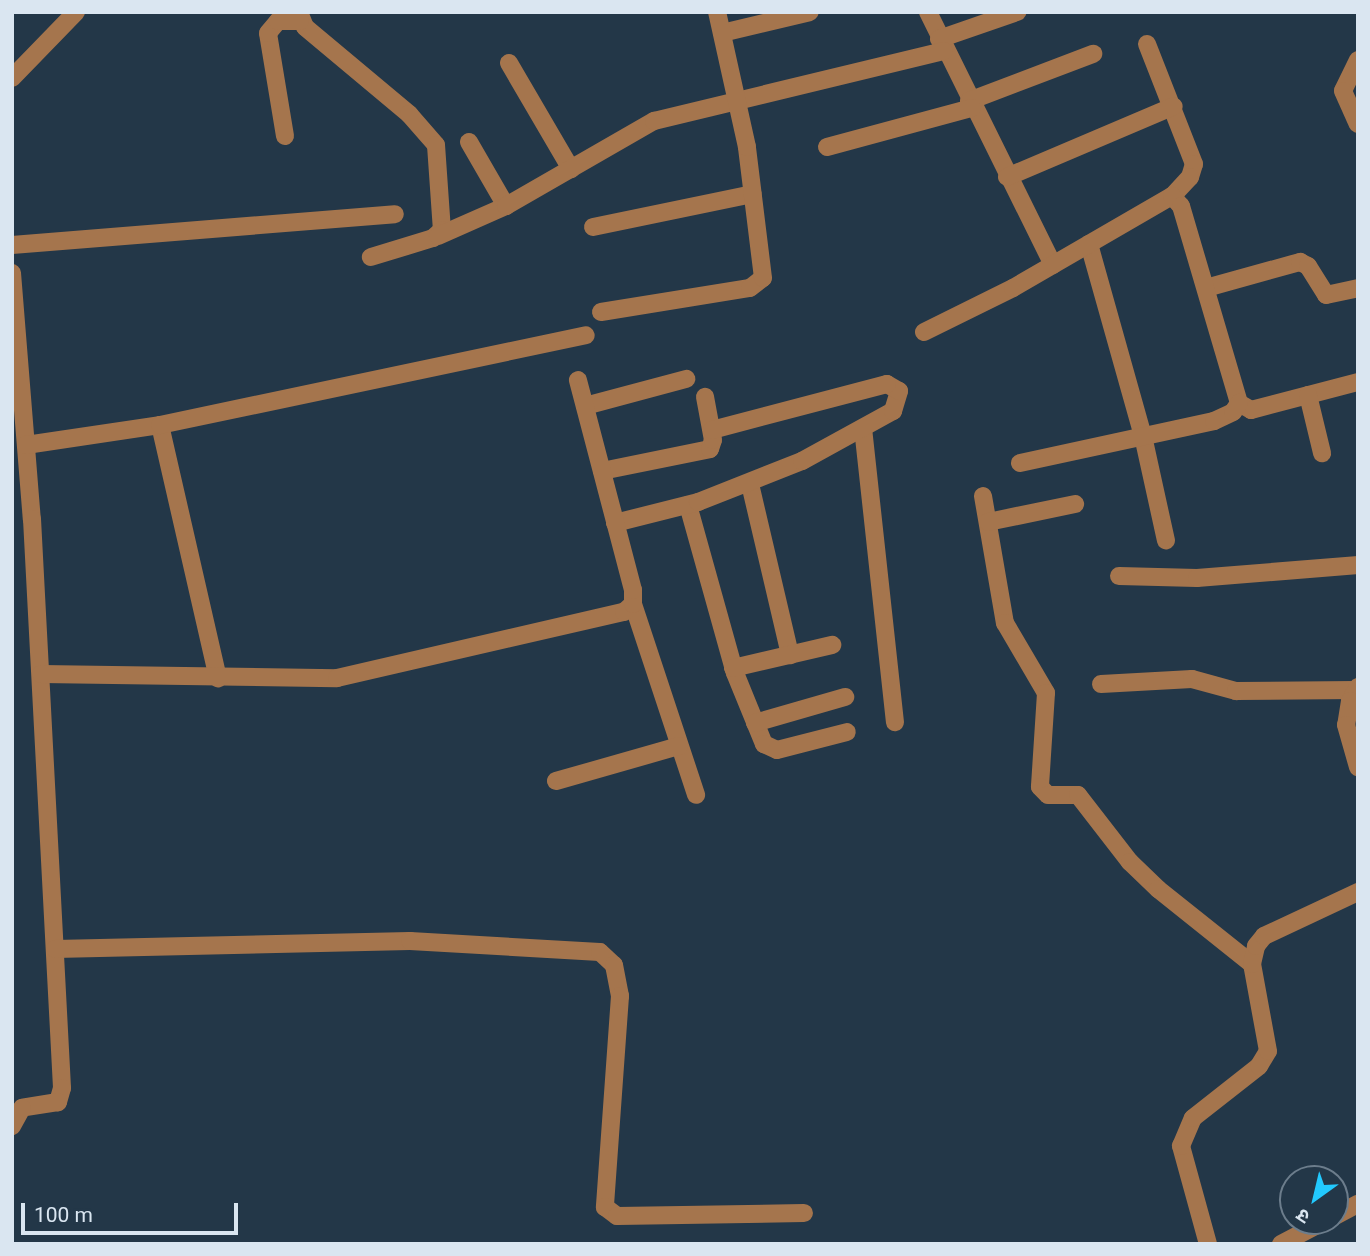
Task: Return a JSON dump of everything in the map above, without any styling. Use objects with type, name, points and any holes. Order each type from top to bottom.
[{"type":"street","points":[[12,78],[76,12]]},
{"type":"street","points":[[601,312],[757,286],[762,268],[753,194],[738,98],[717,12]]},
{"type":"street","points":[[722,33],[810,12]]},
{"type":"street","points":[[928,12],[970,105],[1053,265]]},
{"type":"street","points":[[370,257],[439,236],[506,206],[654,121],[942,45],[1017,12]]},
{"type":"street","points":[[285,136],[268,38],[273,24],[300,17],[433,139],[445,218],[439,236]]},
{"type":"street","points":[[924,332],[1053,265],[1172,196],[1194,170],[1174,106],[1147,44]]},
{"type":"street","points":[[827,147],[970,105],[1093,54]]},
{"type":"street","points":[[1358,60],[1347,75],[1343,91],[1358,124]]},
{"type":"street","points":[[509,63],[571,169]]},
{"type":"street","points":[[1007,177],[1174,106]]},
{"type":"street","points":[[469,142],[506,206]]},
{"type":"street","points":[[593,227],[753,194]]},
{"type":"street","points":[[1172,196],[1181,206],[1239,404],[1251,410],[1358,382]]},
{"type":"street","points":[[12,245],[395,214]]},
{"type":"street","points":[[1088,244],[1143,436],[1166,541]]},
{"type":"street","points":[[1206,288],[1300,262],[1308,266],[1326,295],[1358,288]]},
{"type":"street","points":[[12,274],[40,674],[61,1094],[53,1105],[22,1108],[12,1126]]},
{"type":"street","points":[[26,445],[160,425],[586,335]]},
{"type":"street","points":[[584,406],[686,379]]},
{"type":"street","points":[[578,380],[633,604],[696,796]]},
{"type":"street","points":[[615,523],[688,505],[750,484],[863,428],[897,407],[895,386],[887,384],[712,430]]},
{"type":"street","points":[[1308,395],[1322,453]]},
{"type":"street","points":[[602,471],[706,451],[713,445],[705,397]]},
{"type":"street","points":[[1020,463],[1214,421],[1233,412],[1239,404]]},
{"type":"street","points":[[160,425],[218,678]]},
{"type":"street","points":[[863,428],[895,722]]},
{"type":"street","points":[[750,484],[790,655]]},
{"type":"street","points":[[983,496],[1004,623],[1046,694],[1040,787],[1048,794],[1079,795],[1130,862],[1158,889],[1252,964]]},
{"type":"street","points":[[988,522],[1075,504]]},
{"type":"street","points":[[688,505],[733,668],[755,723],[771,750],[848,732]]},
{"type":"street","points":[[1119,576],[1197,578],[1358,565]]},
{"type":"street","points":[[40,674],[300,681],[378,672],[613,616],[633,604]]},
{"type":"street","points":[[733,668],[832,645]]},
{"type":"street","points":[[1101,684],[1192,679],[1236,691],[1357,688],[1346,725],[1358,767]]},
{"type":"street","points":[[755,723],[845,697]]},
{"type":"street","points":[[556,781],[680,746]]},
{"type":"street","points":[[1208,1244],[1181,1146],[1193,1118],[1265,1058],[1267,1039],[1252,964],[1256,946],[1264,936],[1358,892]]},
{"type":"street","points":[[55,949],[410,941],[600,952],[614,965],[620,996],[605,1207],[625,1216],[804,1213]]},
{"type":"street","points":[[1281,1244],[1298,1235]]}]
